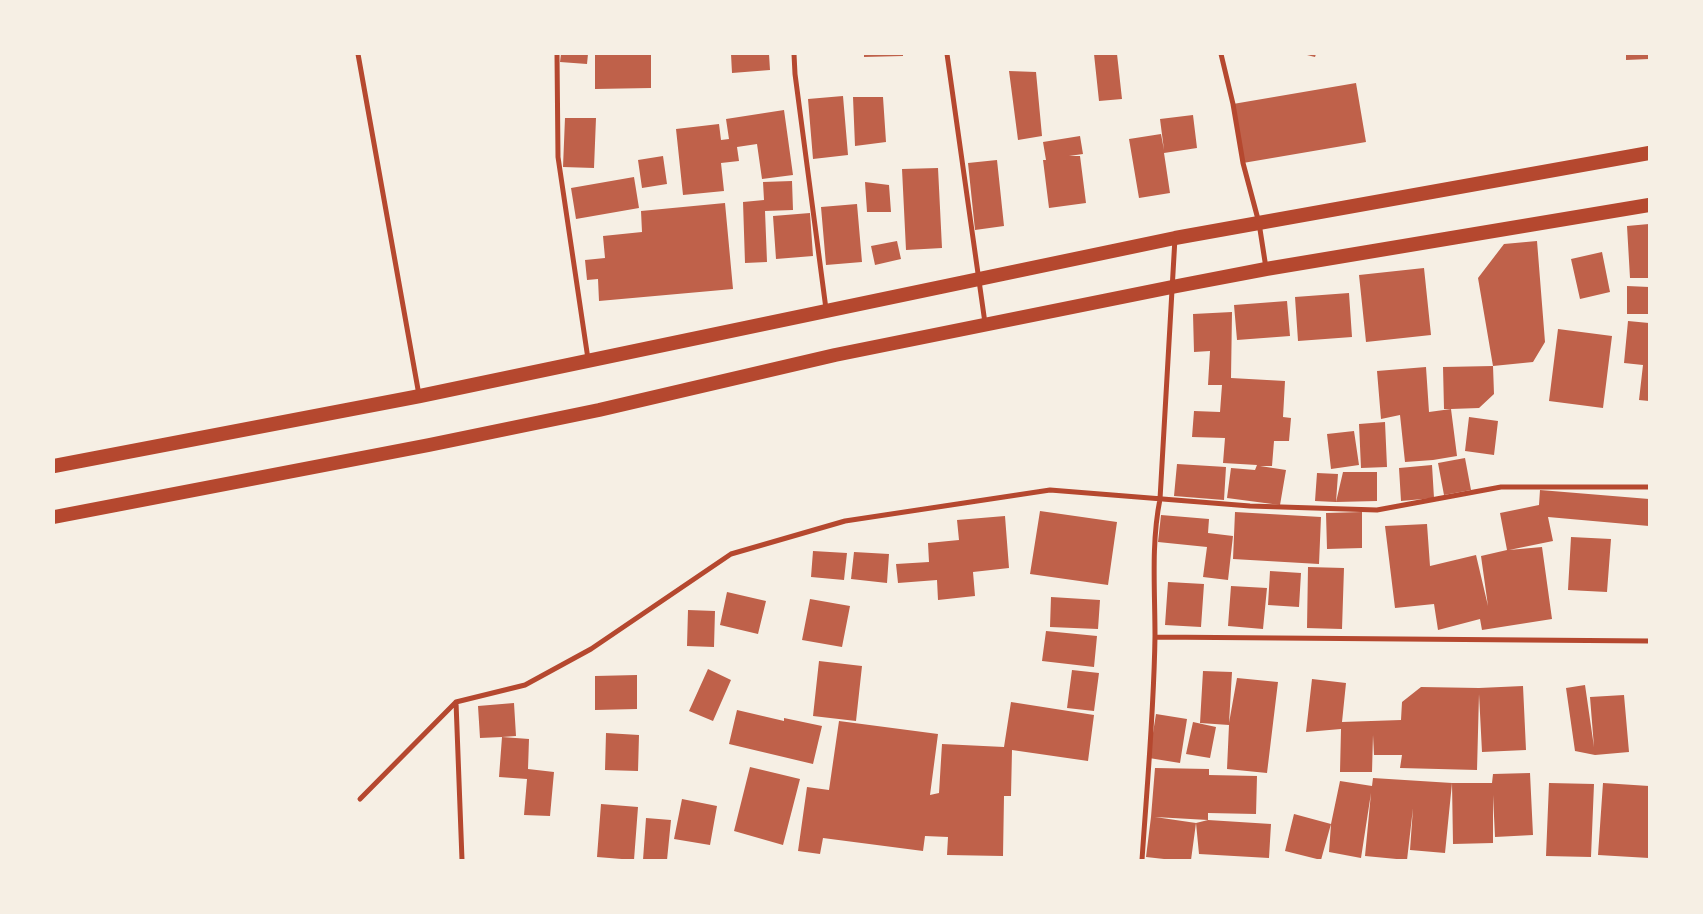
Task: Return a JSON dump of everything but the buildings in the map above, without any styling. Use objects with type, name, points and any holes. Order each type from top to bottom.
[{"type":"highway","points":[[54,466],[420,396],[1175,238],[1649,153]]},
{"type":"highway","points":[[54,517],[429,445],[599,410],[835,356],[1172,287],[1266,269],[1649,204]]},
{"type":"street","points":[[358,54],[420,396]]},
{"type":"street","points":[[557,54],[558,157],[588,361]]},
{"type":"street","points":[[794,54],[826,311]]},
{"type":"street","points":[[947,54],[985,325]]},
{"type":"street","points":[[1221,54],[1233,104],[1243,163],[1259,223],[1266,269]]},
{"type":"street","points":[[1142,860],[1155,637],[1154,560],[1156,517],[1160,499],[1175,238]]},
{"type":"street","points":[[360,799],[456,702],[525,685],[590,650],[731,554],[844,521],[1050,490],[1285,508],[1377,510],[1500,487],[1649,487]]},
{"type":"street","points":[[1155,637],[1649,641]]},
{"type":"street","points":[[456,702],[462,860]]}]
